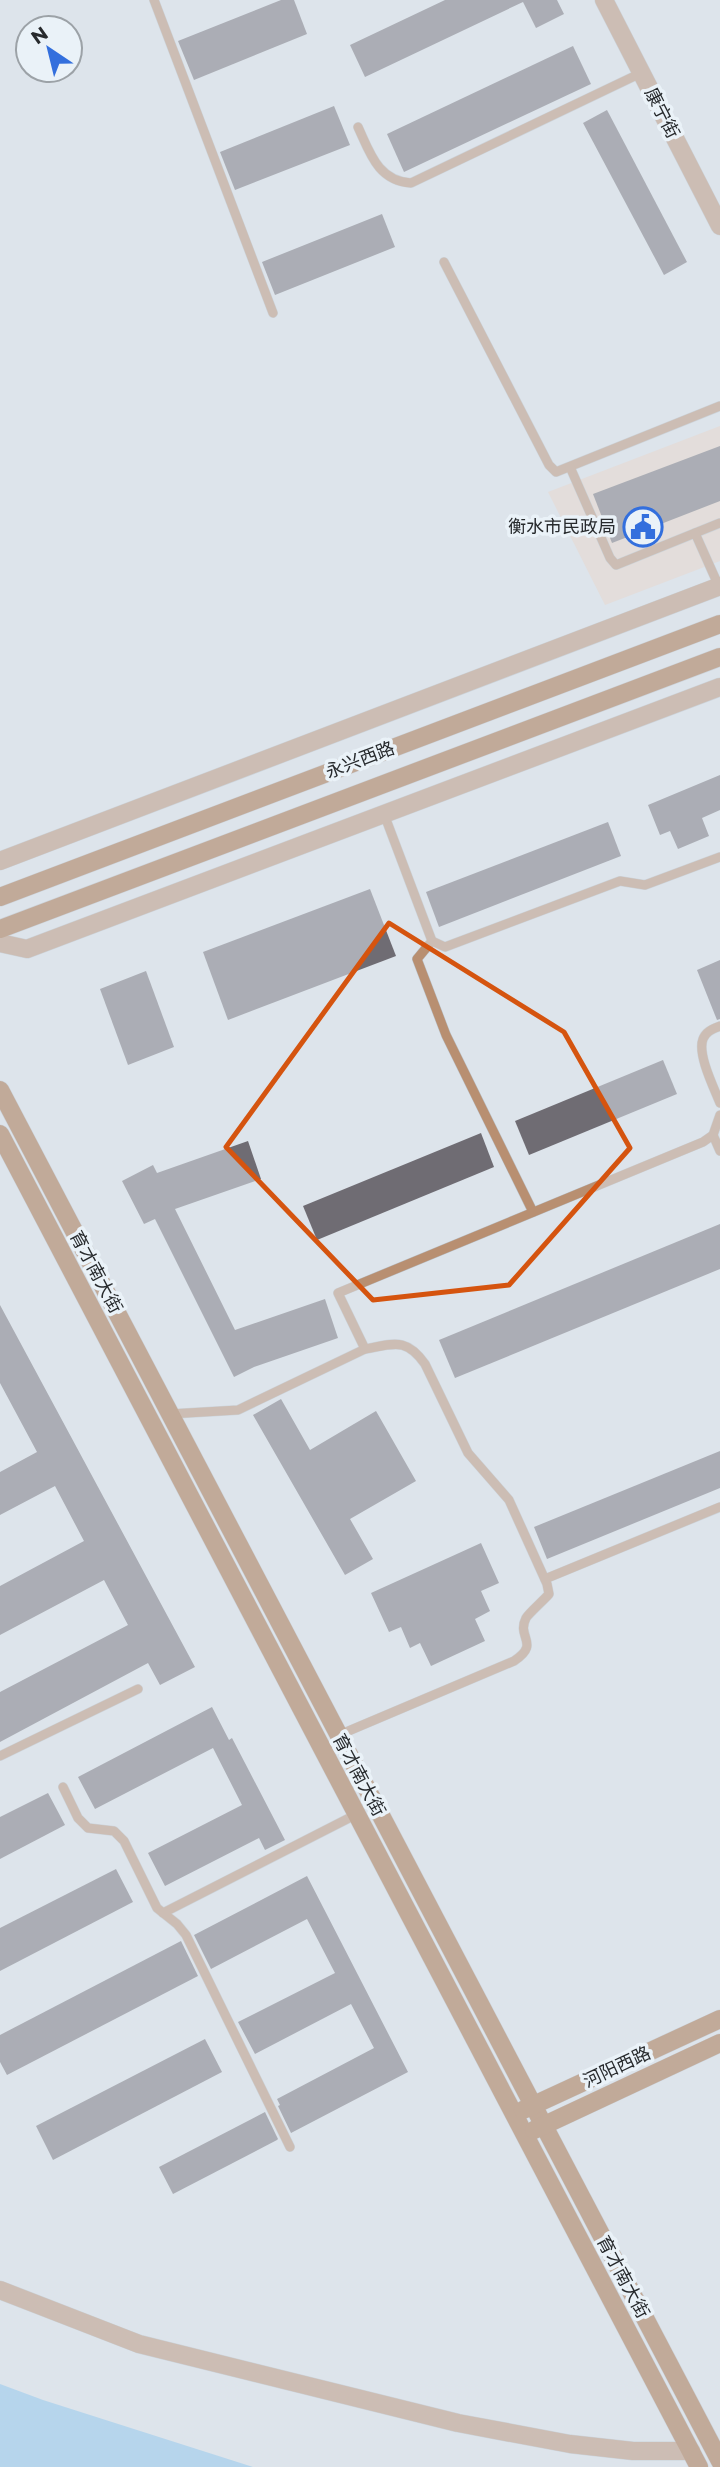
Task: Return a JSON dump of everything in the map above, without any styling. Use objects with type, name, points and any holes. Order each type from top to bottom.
[{"type":"main road","name":"永兴西路","points":[[0,897],[720,624]]},
{"type":"main road","name":"永兴西路","points":[[0,929],[720,657]]},
{"type":"main road","name":"育才南大街","points":[[0,1090],[719,2460]]},
{"type":"main road","name":"育才南大街","points":[[0,1134],[695,2459]]},
{"type":"main road","name":"河阳西路","points":[[514,2114],[720,2019]]},
{"type":"main road","name":"河阳西路","points":[[525,2134],[720,2043]]},
{"type":"street","name":"康宁街","points":[[604,0],[720,226]]},
{"type":"street","points":[[0,861],[720,587]]},
{"type":"street","points":[[0,943],[27,949],[720,687]]},
{"type":"street","points":[[0,2290],[139,2344],[458,2423],[570,2444],[695,2459]]},
{"type":"lane","points":[[153,0],[273,313]]},
{"type":"lane","points":[[358,127],[377,167],[400,183],[411,183],[641,73]]},
{"type":"lane","points":[[444,262],[549,465],[556,472],[720,405]]},
{"type":"lane","points":[[570,467],[610,558],[616,565],[720,523]]},
{"type":"lane","points":[[695,533],[720,587]]},
{"type":"lane","points":[[384,814],[432,941],[445,947],[620,881],[645,885],[720,857]]},
{"type":"lane","points":[[432,941],[417,959],[446,1035],[533,1212]]},
{"type":"lane","points":[[720,1026],[708,1031],[702,1040],[702,1054],[720,1103]]},
{"type":"lane","points":[[365,1349],[338,1293],[703,1142],[713,1135],[720,1115]]},
{"type":"lane","points":[[713,1135],[720,1151]]},
{"type":"lane","points":[[170,1414],[238,1410],[365,1349],[400,1343],[409,1345],[425,1364],[468,1453],[509,1500],[545,1579],[549,1594],[539,1607],[526,1616],[523,1629],[528,1646],[525,1654],[339,1735]]},
{"type":"lane","points":[[545,1579],[720,1507]]},
{"type":"lane","points":[[0,1756],[138,1689]]},
{"type":"lane","points":[[63,1787],[78,1818],[88,1828],[114,1831],[124,1841],[158,1908],[186,1935],[290,2147]]},
{"type":"lane","points":[[163,1913],[357,1814]]},
{"type":"highlighted area","points":[[389,923],[564,1032],[630,1148],[509,1285],[373,1300],[226,1147]]},
{"type":"shaded area","name":"衡水市民政局","points":[[720,426],[720,561],[605,605],[548,492]]},
{"type":"water","points":[[0,2384],[43,2400],[253,2467],[0,2467]]},
{"type":"building","points":[[281,0],[294,0],[307,34],[194,80],[178,41]]},
{"type":"building","points":[[445,0],[557,0],[564,14],[536,28],[523,2],[365,77],[350,45]]},
{"type":"building","points":[[573,46],[591,84],[404,172],[387,134]]},
{"type":"building","points":[[334,106],[350,145],[235,190],[220,152]]},
{"type":"building","points":[[607,110],[687,262],[664,275],[583,123]]},
{"type":"building","points":[[382,214],[395,247],[275,295],[262,262]]},
{"type":"building","points":[[720,446],[720,501],[612,543],[593,494]]},
{"type":"building","points":[[720,775],[720,810],[702,818],[709,836],[678,849],[670,831],[660,835],[648,805]]},
{"type":"building","points":[[608,822],[621,856],[439,927],[426,892]]},
{"type":"building","points":[[370,889],[396,956],[228,1020],[203,952]]},
{"type":"building","points":[[720,960],[720,1019],[717,1020],[697,970]]},
{"type":"building","points":[[146,971],[174,1047],[128,1065],[100,989]]},
{"type":"building","points":[[663,1060],[677,1094],[529,1155],[515,1121]]},
{"type":"building","points":[[481,1133],[494,1167],[317,1240],[303,1206]]},
{"type":"building","points":[[248,1141],[261,1179],[175,1209],[235,1330],[325,1299],[338,1338],[254,1367],[234,1377],[155,1219],[144,1224],[122,1181],[153,1165],[157,1173]]},
{"type":"building","points":[[720,1224],[720,1269],[455,1378],[439,1340]]},
{"type":"building","points":[[0,1305],[195,1667],[160,1685],[148,1663],[0,1742],[0,1692],[128,1625],[104,1580],[0,1635],[0,1586],[84,1541],[55,1486],[0,1515],[0,1472],[37,1452],[0,1383]]},
{"type":"building","points":[[281,1399],[310,1450],[376,1411],[416,1481],[350,1519],[373,1559],[345,1575],[253,1415]]},
{"type":"building","points":[[720,1451],[720,1488],[547,1559],[534,1527]]},
{"type":"building","points":[[481,1543],[499,1583],[481,1591],[490,1611],[475,1619],[485,1641],[431,1666],[420,1643],[410,1648],[401,1627],[389,1632],[371,1593]]},
{"type":"building","points":[[212,1707],[229,1740],[232,1738],[285,1840],[265,1850],[259,1838],[165,1886],[148,1853],[242,1805],[213,1748],[95,1809],[78,1777]]},
{"type":"building","points":[[48,1793],[65,1825],[0,1859],[0,1817]]},
{"type":"building","points":[[116,1869],[133,1902],[0,1971],[0,1928]]},
{"type":"building","points":[[307,1876],[408,2072],[291,2133],[277,2099],[374,2048],[351,2004],[255,2054],[238,2022],[335,1973],[307,1919],[211,1969],[194,1935]]},
{"type":"building","points":[[181,1941],[198,1976],[7,2075],[0,2062],[0,2035]]},
{"type":"building","points":[[205,2039],[222,2072],[53,2160],[36,2126]]},
{"type":"building","points":[[265,2112],[277,2140],[173,2194],[159,2167]]},
{"type":"place","name":"衡水市民政局","points":[[643,527]]}]
